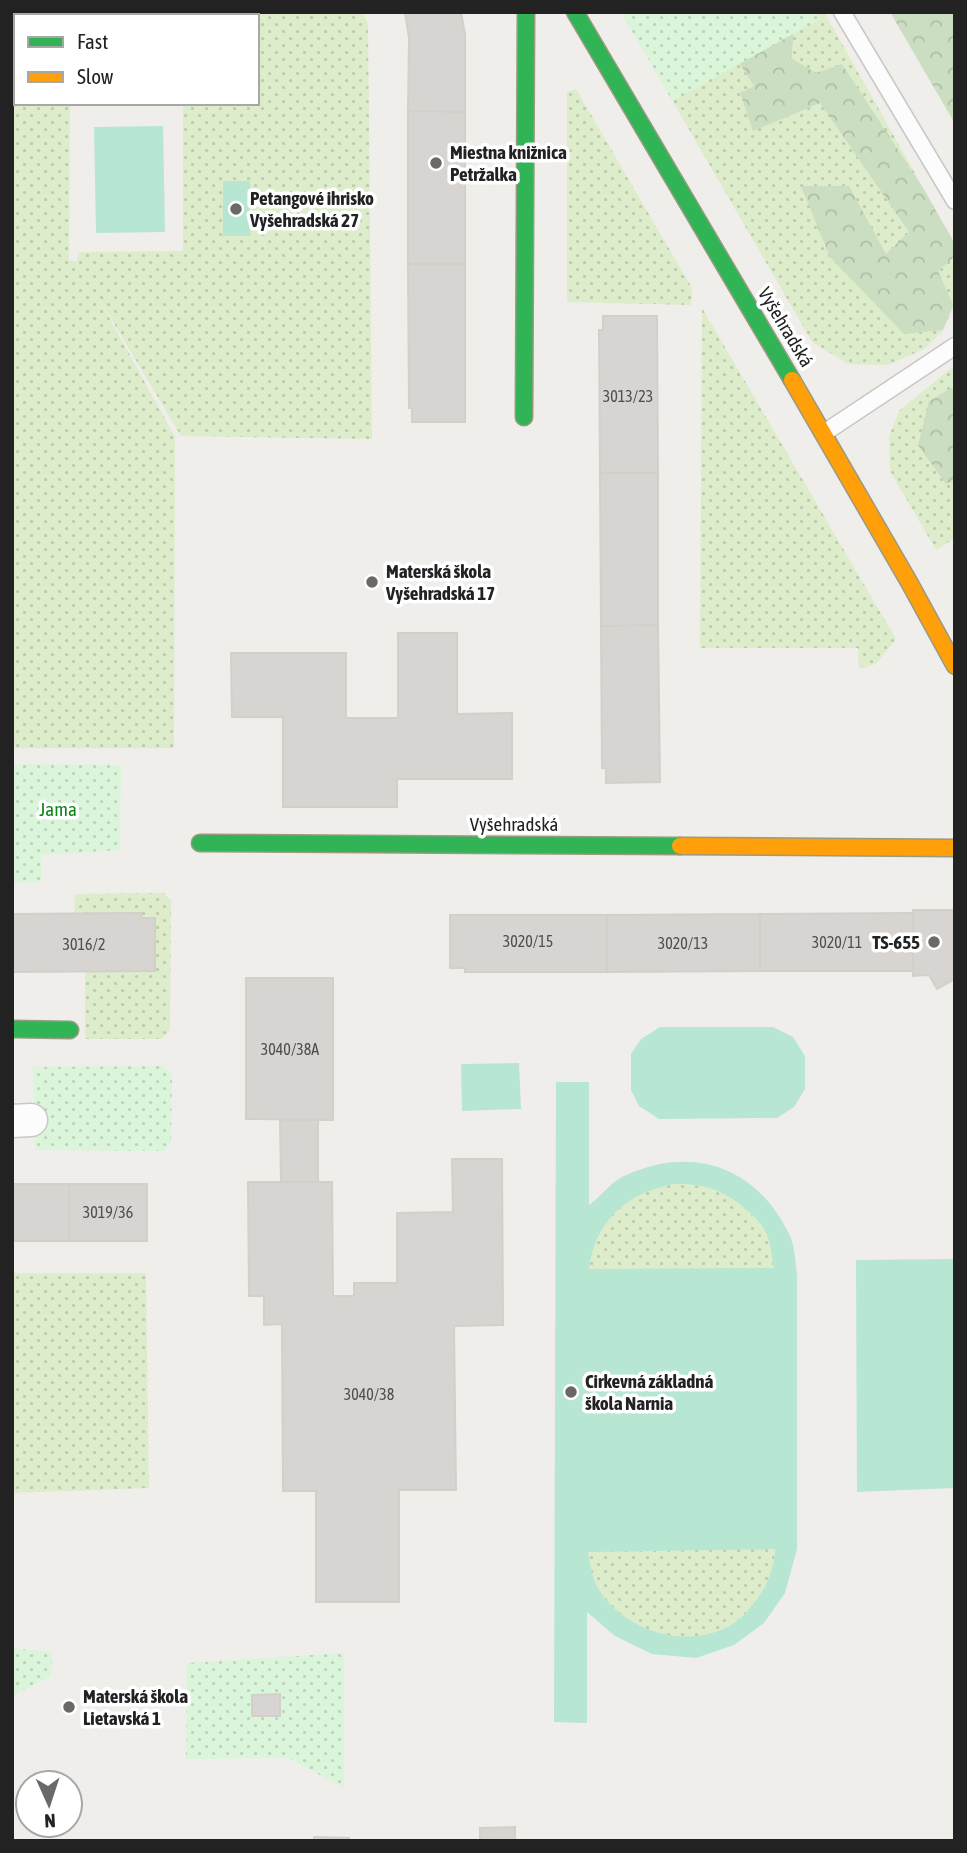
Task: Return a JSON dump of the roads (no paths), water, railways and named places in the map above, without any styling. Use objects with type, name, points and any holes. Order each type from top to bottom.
[{"type":"street","points":[[524,416],[526,12]]},
{"type":"street","name":"Vyšehradská","points":[[575,12],[824,433],[955,666]]},
{"type":"street","name":"Vyšehradská","points":[[200,843],[955,848]]},
{"type":"street","points":[[12,1030],[70,1030]]},
{"type":"lane","points":[[842,12],[955,201]]},
{"type":"lane","points":[[824,433],[955,346]]},
{"type":"place","name":"Miestna knižnica Petržalka","points":[[436,163]]},
{"type":"place","name":"Petangové ihrisko Vyšehradská 27","points":[[236,209]]},
{"type":"place","name":"Materská škola Vyšehradská 17","points":[[372,582]]},
{"type":"place","name":"TS-655","points":[[934,942]]},
{"type":"place","name":"Cirkevná základná škola Narnia","points":[[571,1392]]},
{"type":"place","name":"Materská škola Lietavská 1","points":[[69,1707]]},
{"type":"park label","name":"Jama","points":[[58,809]]}]
